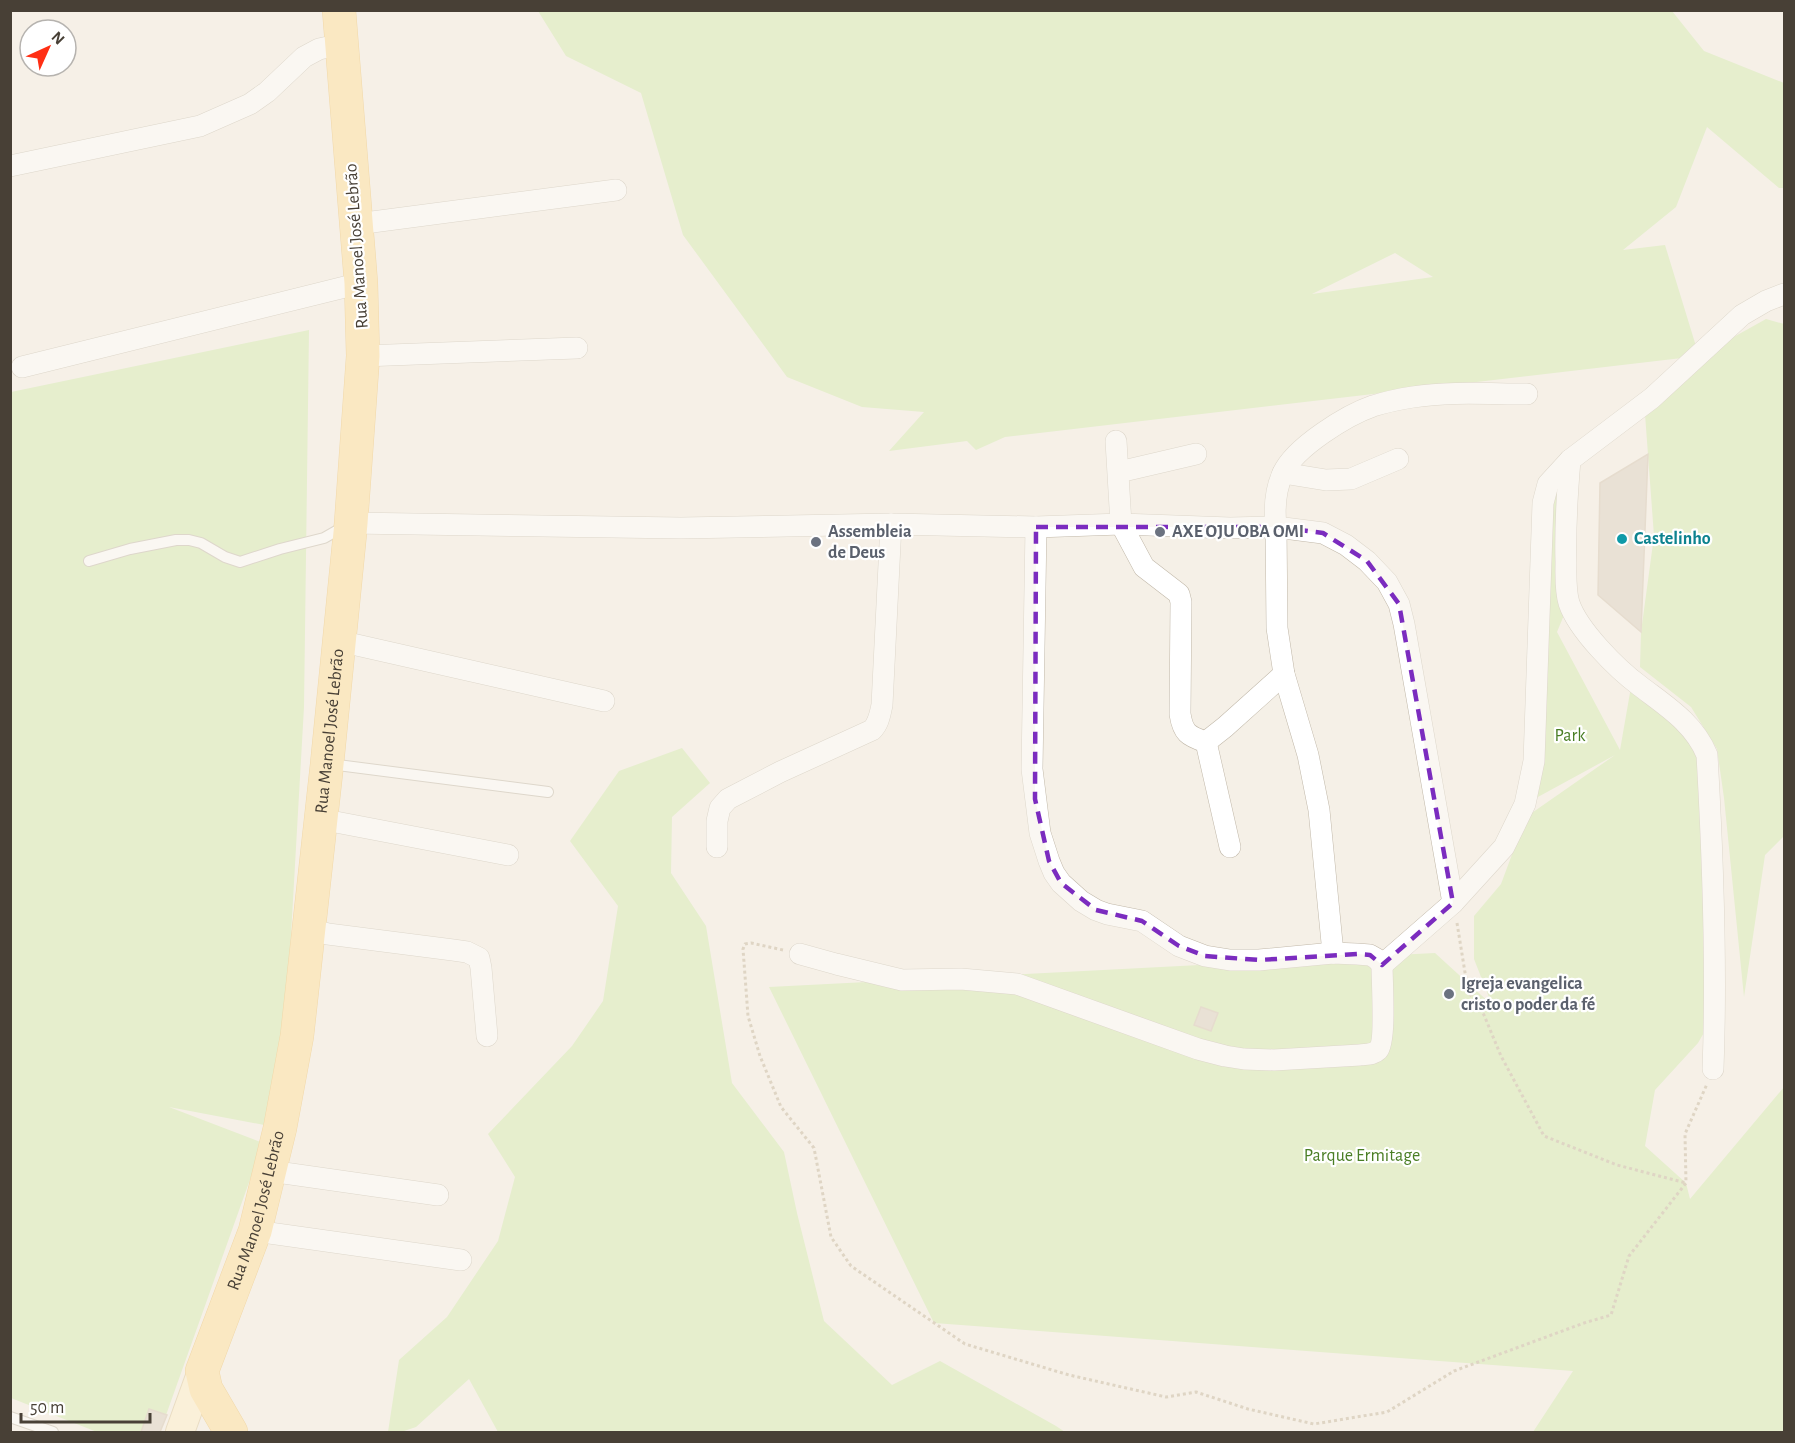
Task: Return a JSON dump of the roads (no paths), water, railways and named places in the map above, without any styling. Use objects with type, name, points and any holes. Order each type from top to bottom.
[{"type":"main road","name":"Rua Manoel José Lebrão","points":[[202,1371],[255,1231],[270,1171],[297,1036],[327,764],[351,523],[363,356],[357,224],[339,10]]},
{"type":"main road","points":[[202,1371],[206,1389],[231,1432]]},
{"type":"street","points":[[10,166],[200,126],[250,104],[267,92],[304,57],[319,49],[342,44]]},
{"type":"street","points":[[357,224],[616,190]]},
{"type":"street","points":[[22,367],[361,283]]},
{"type":"street","points":[[1382,965],[1453,903],[1504,847],[1525,804],[1534,761],[1543,503],[1548,484],[1570,460],[1661,390],[1742,315],[1766,301],[1785,294]]},
{"type":"street","points":[[363,356],[577,348]]},
{"type":"street","points":[[1333,953],[1319,810],[1308,755],[1284,674],[1277,628],[1275,500],[1282,473],[1291,460],[1321,435],[1345,419],[1373,406],[1414,397],[1527,394]]},
{"type":"street","points":[[1116,441],[1121,524],[1144,567],[1179,594],[1182,726],[1194,738],[1206,742]]},
{"type":"street","points":[[1119,472],[1196,454]]},
{"type":"street","points":[[1282,473],[1326,480],[1351,479],[1398,459]]},
{"type":"street","points":[[1570,460],[1565,512],[1566,585],[1569,603],[1578,621],[1625,675],[1674,712],[1694,731],[1707,755],[1712,854],[1715,1023],[1713,1069]]},
{"type":"street","points":[[351,523],[681,528],[891,524],[1036,527],[1121,524],[1230,528],[1276,527],[1323,533],[1346,545],[1367,561],[1387,582],[1399,604],[1453,903]]},
{"type":"street","points":[[717,847],[720,808],[728,799],[875,727],[882,705],[891,524]]},
{"type":"street","points":[[800,954],[902,980],[961,979],[1017,984],[1198,1049],[1225,1056],[1274,1060],[1360,1055],[1373,1053],[1379,1049],[1383,1030],[1382,965],[1370,955],[1333,953],[1259,960],[1230,960],[1205,956],[1179,946],[1142,921],[1107,915],[1096,910],[1081,901],[1061,883],[1054,873],[1040,833],[1032,769],[1036,527]]},
{"type":"street","points":[[339,641],[604,701]]},
{"type":"street","points":[[1206,742],[1284,674]]},
{"type":"street","points":[[1206,742],[1230,847]]},
{"type":"street","points":[[320,819],[508,855]]},
{"type":"street","points":[[309,929],[328,934],[453,950],[479,958],[487,1036]]},
{"type":"street","points":[[270,1171],[438,1195]]},
{"type":"street","points":[[255,1231],[461,1260]]},
{"type":"street","name":"Rua Manoel José Lebrão","points":[[180,1432],[202,1371]]},
{"type":"lane","points":[[88,561],[163,542],[189,540],[201,543],[225,557],[240,562],[324,538],[351,523]]},
{"type":"lane","points":[[327,764],[548,792]]},
{"type":"lane","points":[[10,1417],[22,1427],[53,1432]]},
{"type":"place","name":"AXE OJU OBA OMI","points":[[1160,532]]},
{"type":"place","name":"Castelinho","points":[[1622,539]]},
{"type":"place","name":"Assembleia de Deus","points":[[816,542]]},
{"type":"place","name":"Igreja evangelica cristo o poder da fé","points":[[1449,994]]},
{"type":"park label","name":"Park","points":[[1570,736]]},
{"type":"park label","name":"Parque Ermitage","points":[[1362,1156]]}]
